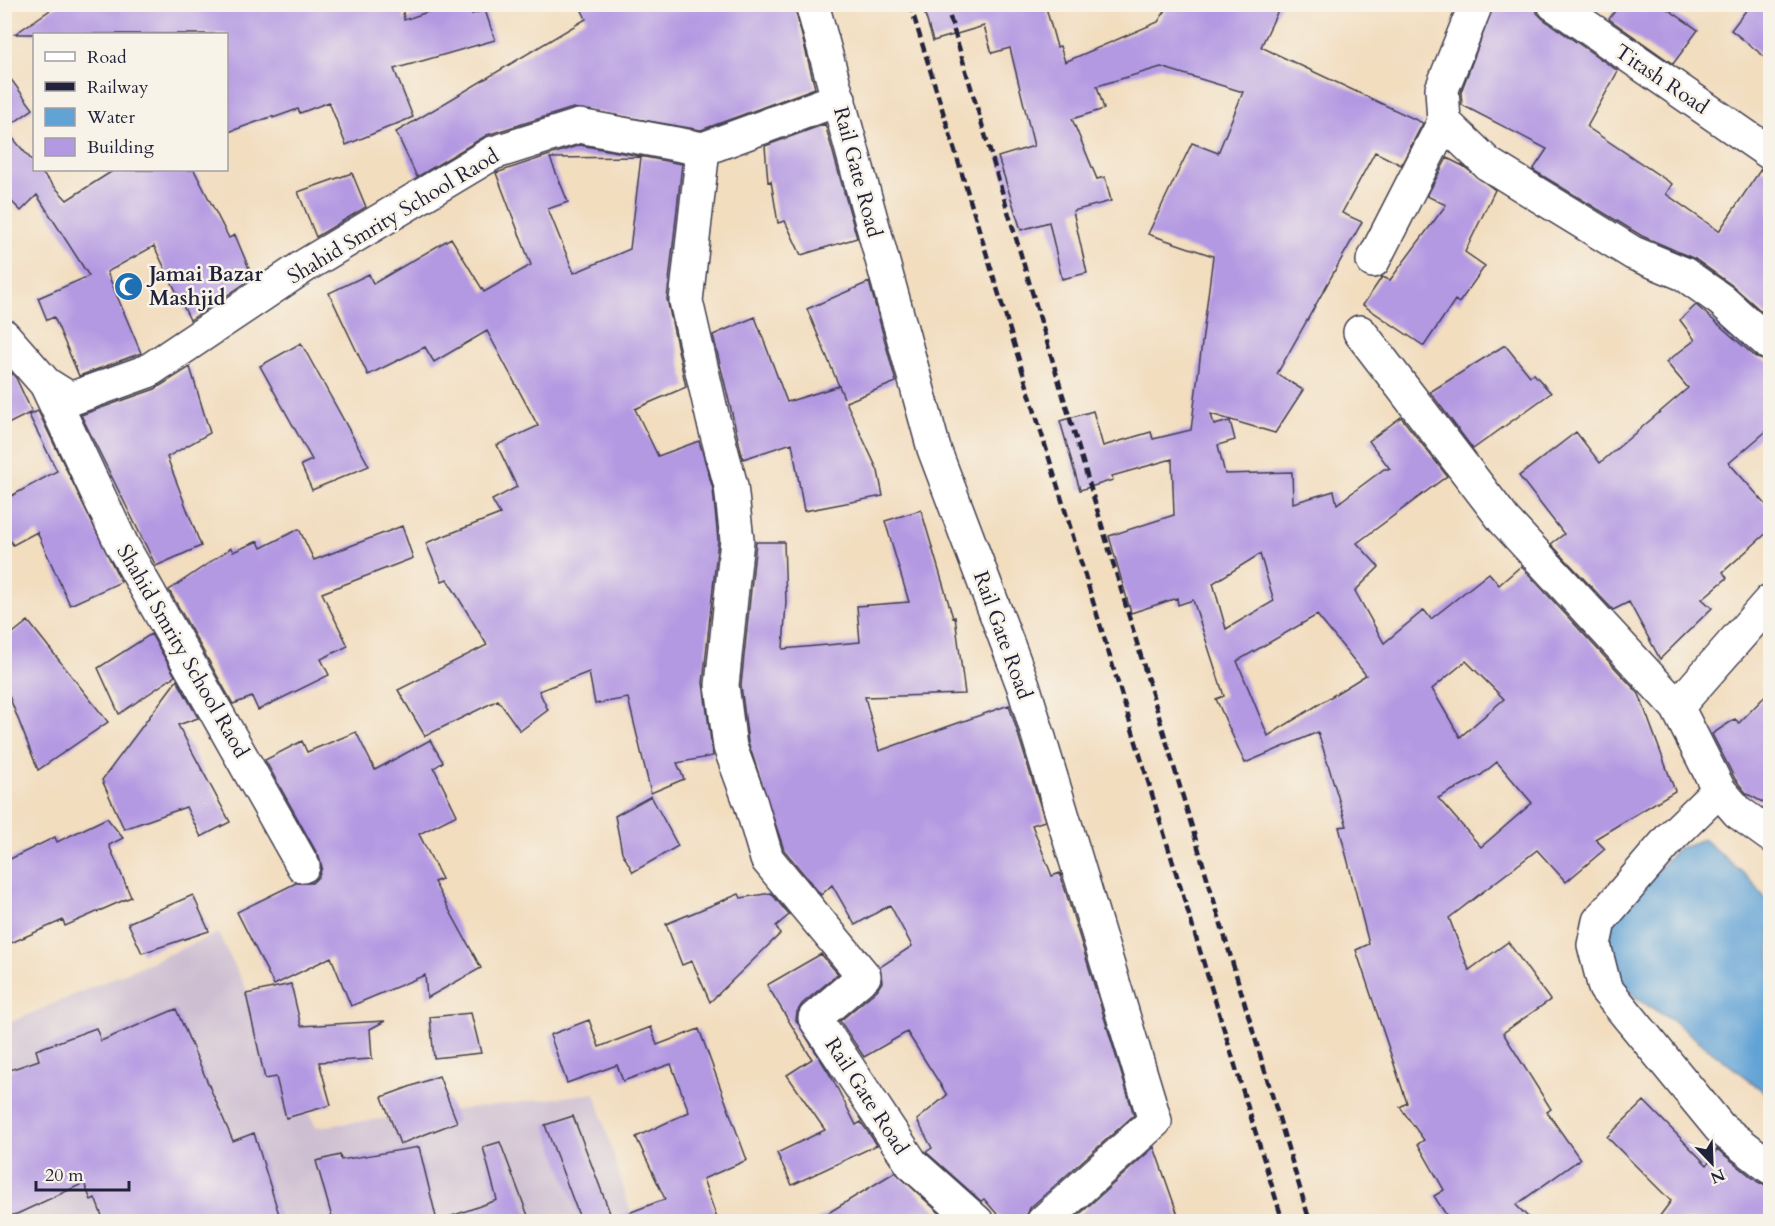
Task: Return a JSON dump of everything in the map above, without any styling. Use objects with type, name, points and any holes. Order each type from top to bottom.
[{"type":"street","name":"Rail Gate Road","points":[[812,4],[934,449],[1023,685],[1155,1121],[1043,1221]]},
{"type":"street","points":[[1373,261],[1444,122],[1442,89],[1476,4]]},
{"type":"street","name":"Titash Road","points":[[1554,4],[1770,153]]},
{"type":"street","points":[[703,150],[839,99]]},
{"type":"street","points":[[1444,122],[1488,164],[1614,242],[1684,274],[1721,300],[1770,344]]},
{"type":"street","name":"Shahid Smrity School Raod","points":[[46,384],[70,399],[148,371],[306,265],[493,153],[579,126],[703,150]]},
{"type":"street","name":"Rail Gate Road","points":[[703,150],[686,301],[713,419],[732,486],[737,540],[722,684],[730,747],[752,804],[767,859],[864,976],[815,1018],[912,1164],[977,1221]]},
{"type":"street","points":[[1360,332],[1504,520],[1677,707],[1719,790],[1738,812],[1770,835]]},
{"type":"street","points":[[4,336],[46,384]]},
{"type":"street","name":"Shahid Smrity School Raod","points":[[46,384],[122,545],[303,866]]},
{"type":"street","points":[[1677,707],[1770,601]]},
{"type":"street","points":[[1719,790],[1671,837],[1599,921],[1594,945],[1605,988],[1720,1128],[1770,1167]]},
{"type":"shaded area","points":[[218,933],[316,1127],[595,1093],[633,1221],[5,1221],[4,1025]]},
{"type":"water","points":[[1703,839],[1750,879],[1770,905],[1770,1092],[1767,1094],[1673,1021],[1639,1000],[1612,975],[1603,928],[1677,849]]},
{"type":"building","points":[[59,4],[402,4],[404,20],[451,4],[469,4],[472,14],[485,10],[495,40],[394,69],[413,117],[346,145],[329,102],[300,113],[298,109],[273,118],[273,116],[228,132],[228,33],[15,34]]},
{"type":"building","points":[[579,4],[794,4],[815,88],[701,130],[573,108],[487,135],[417,177],[396,132],[586,19]]},
{"type":"building","points":[[922,4],[1045,4],[1057,47],[1060,46],[1065,62],[1158,22],[1170,4],[1281,4],[1261,47],[1423,123],[1401,165],[1375,152],[1342,213],[1362,222],[1277,374],[1303,390],[1275,433],[1211,414],[1214,425],[1230,421],[1235,440],[1218,445],[1225,474],[1292,472],[1293,503],[1334,491],[1337,504],[1384,469],[1390,469],[1369,441],[1401,417],[1447,476],[1357,543],[1379,567],[1355,591],[1384,643],[1424,610],[1431,619],[1489,573],[1499,585],[1521,566],[1639,694],[1675,791],[1595,839],[1605,849],[1566,882],[1537,850],[1449,918],[1469,970],[1508,942],[1550,1000],[1503,1033],[1551,1109],[1547,1112],[1580,1159],[1516,1205],[1532,1221],[1450,1221],[1434,1196],[1444,1190],[1418,1144],[1424,1140],[1400,1107],[1407,1103],[1356,950],[1369,944],[1339,827],[1347,826],[1318,732],[1245,763],[1216,699],[1224,696],[1193,600],[1178,605],[1177,598],[1131,613],[1109,536],[1174,515],[1172,459],[1112,476],[1113,480],[1080,490],[1060,421],[1093,411],[1103,446],[1151,432],[1153,439],[1191,430],[1213,256],[1148,234],[1192,143],[1218,153],[1243,92],[1161,67],[1097,86],[1104,109],[1072,119],[1097,179],[1105,177],[1111,201],[1073,211],[1087,273],[1062,279],[1049,222],[1021,230],[998,157],[1034,146],[1010,48],[992,53],[984,26],[933,41]],"holes":[[[1260,554],[1274,601],[1226,629],[1213,583]],[[1317,615],[1366,675],[1268,736],[1237,661]],[[1466,661],[1504,699],[1460,737],[1432,689]],[[1497,762],[1532,803],[1481,847],[1438,798],[1481,775]]]},
{"type":"building","points":[[1494,4],[1536,4],[1537,13],[1543,19],[1618,71],[1587,127],[1672,184],[1666,194],[1719,231],[1761,169],[1770,171],[1770,319],[1733,286],[1695,259],[1642,236],[1533,170],[1547,149],[1462,105],[1461,92]]},
{"type":"building","points":[[1620,4],[1660,4],[1698,30],[1673,64],[1609,19]]},
{"type":"building","points":[[1751,4],[1770,4],[1770,61],[1731,30]]},
{"type":"building","points":[[4,70],[33,109],[5,129],[33,162],[33,171],[40,171],[67,200],[112,171],[195,171],[229,238],[235,235],[253,278],[190,320],[154,246],[107,272],[141,353],[79,376],[54,317],[47,320],[38,298],[89,276],[37,195],[21,211],[4,194]]},
{"type":"building","points":[[825,124],[857,238],[801,255],[785,221],[778,223],[771,181],[768,182],[765,146]]},
{"type":"building","points":[[580,145],[682,164],[667,299],[686,387],[635,409],[658,456],[699,441],[713,489],[718,540],[703,683],[713,756],[677,763],[684,779],[651,793],[628,698],[595,704],[589,672],[539,691],[548,710],[520,731],[498,700],[425,736],[398,690],[487,645],[447,579],[442,581],[426,543],[500,514],[492,500],[517,487],[497,445],[538,426],[487,331],[434,362],[425,347],[368,375],[329,293],[369,274],[373,284],[451,238],[484,292],[531,265],[496,173]],"holes":[[[641,157],[630,249],[574,273],[548,209],[568,202],[550,158]]]},
{"type":"building","points":[[1447,158],[1463,166],[1495,190],[1465,252],[1485,266],[1459,303],[1455,300],[1424,346],[1363,305],[1382,277],[1390,280],[1446,205],[1427,196]]},
{"type":"building","points":[[352,173],[366,207],[316,237],[298,192]]},
{"type":"building","points":[[869,282],[896,382],[846,402],[878,471],[883,496],[804,511],[792,443],[743,459],[713,335],[755,317],[787,402],[839,386],[844,398],[807,309]]},
{"type":"building","points":[[1696,305],[1757,358],[1770,362],[1770,428],[1729,463],[1770,509],[1770,530],[1723,572],[1727,578],[1702,599],[1712,608],[1660,659],[1629,602],[1613,610],[1551,544],[1564,534],[1519,476],[1576,432],[1600,463],[1688,388],[1666,362],[1695,340],[1680,320]]},
{"type":"building","points":[[301,343],[369,466],[312,490],[301,465],[312,460],[260,366]]},
{"type":"building","points":[[1505,345],[1530,376],[1534,374],[1551,393],[1473,449],[1430,392]]},
{"type":"building","points":[[4,365],[16,378],[32,412],[4,426]]},
{"type":"building","points":[[190,367],[210,433],[167,457],[201,546],[156,566],[81,415],[155,389]]},
{"type":"building","points":[[38,411],[121,582],[70,605],[37,532],[13,545],[4,530],[4,500],[57,471],[29,415]]},
{"type":"building","points":[[921,510],[953,618],[955,617],[965,694],[865,697],[879,751],[1009,705],[1045,821],[1032,825],[1052,876],[1060,873],[1134,1115],[1030,1208],[1025,1221],[1003,1221],[984,1199],[981,1201],[926,1152],[932,1148],[917,1120],[947,1095],[907,1032],[864,1057],[840,1021],[877,990],[882,982],[880,967],[912,946],[890,905],[855,925],[832,885],[821,895],[784,850],[748,742],[741,685],[756,542],[784,542],[786,602],[783,649],[860,642],[857,606],[909,602],[885,521]]},
{"type":"building","points":[[402,526],[413,558],[322,593],[348,646],[321,659],[329,675],[258,710],[252,697],[233,704],[169,590],[231,548],[233,552],[258,541],[261,548],[299,529],[314,560]]},
{"type":"building","points":[[28,621],[108,722],[38,770],[4,683],[4,640]]},
{"type":"building","points":[[151,634],[175,676],[119,714],[98,668]]},
{"type":"building","points":[[177,680],[198,718],[178,725],[230,822],[201,837],[186,807],[124,829],[102,780]]},
{"type":"building","points":[[1770,691],[1770,806],[1747,794],[1735,779],[1712,734],[1735,719],[1739,723]]},
{"type":"building","points":[[356,732],[375,770],[430,740],[443,762],[434,768],[457,815],[419,834],[442,879],[434,882],[481,968],[427,998],[425,975],[351,1006],[331,957],[274,985],[237,912],[296,883],[312,883],[319,876],[322,867],[319,857],[265,760],[302,741],[307,752]]},
{"type":"building","points":[[651,796],[678,846],[633,872],[622,852],[615,816]]},
{"type":"building","points":[[107,818],[123,838],[109,845],[131,897],[65,926],[63,920],[4,946],[4,862],[55,837],[57,842]]},
{"type":"building","points":[[771,893],[789,915],[776,926],[780,934],[710,1002],[692,961],[682,965],[666,924],[739,894],[741,898]]},
{"type":"building","points":[[193,895],[209,931],[142,953],[128,923]]},
{"type":"building","points":[[821,954],[838,974],[802,1004],[797,1012],[796,1020],[832,1078],[856,1125],[861,1122],[877,1145],[792,1185],[777,1153],[825,1130],[787,1075],[812,1059],[767,985]]},
{"type":"building","points":[[291,984],[301,1026],[385,1021],[370,1029],[372,1059],[319,1062],[331,1105],[286,1118],[276,1077],[265,1079],[246,994]]},
{"type":"building","points":[[176,1009],[233,1141],[254,1133],[281,1221],[104,1221],[95,1198],[91,1200],[84,1183],[17,1214],[4,1217],[4,1072],[39,1060],[36,1050],[96,1028],[101,1041]]},
{"type":"building","points":[[471,1013],[481,1053],[434,1058],[430,1017]]},
{"type":"building","points":[[589,1020],[599,1047],[651,1027],[657,1045],[699,1029],[747,1160],[703,1179],[718,1221],[613,1221],[613,1219],[665,1199],[636,1137],[689,1112],[671,1064],[623,1081],[617,1065],[567,1083],[550,1035]]},
{"type":"building","points":[[439,1076],[457,1122],[400,1144],[382,1097]]},
{"type":"building","points":[[1644,1101],[1707,1165],[1717,1149],[1758,1182],[1770,1187],[1770,1221],[1656,1221],[1671,1201],[1607,1137]]},
{"type":"building","points":[[573,1116],[613,1221],[581,1221],[545,1125]]},
{"type":"building","points":[[500,1142],[530,1221],[446,1221],[446,1218],[497,1200],[483,1147]]},
{"type":"building","points":[[419,1147],[437,1221],[333,1221],[316,1161],[340,1155],[341,1160]]},
{"type":"building","points":[[1154,1147],[1180,1221],[1072,1221]]},
{"type":"building","points":[[895,1172],[948,1221],[815,1221]]},
{"type":"railway","points":[[910,4],[1283,1222]]},
{"type":"railway","points":[[946,4],[1310,1222]]},
{"type":"place","name":"Jamai Bazar Mashjid","points":[[128,286]]}]
